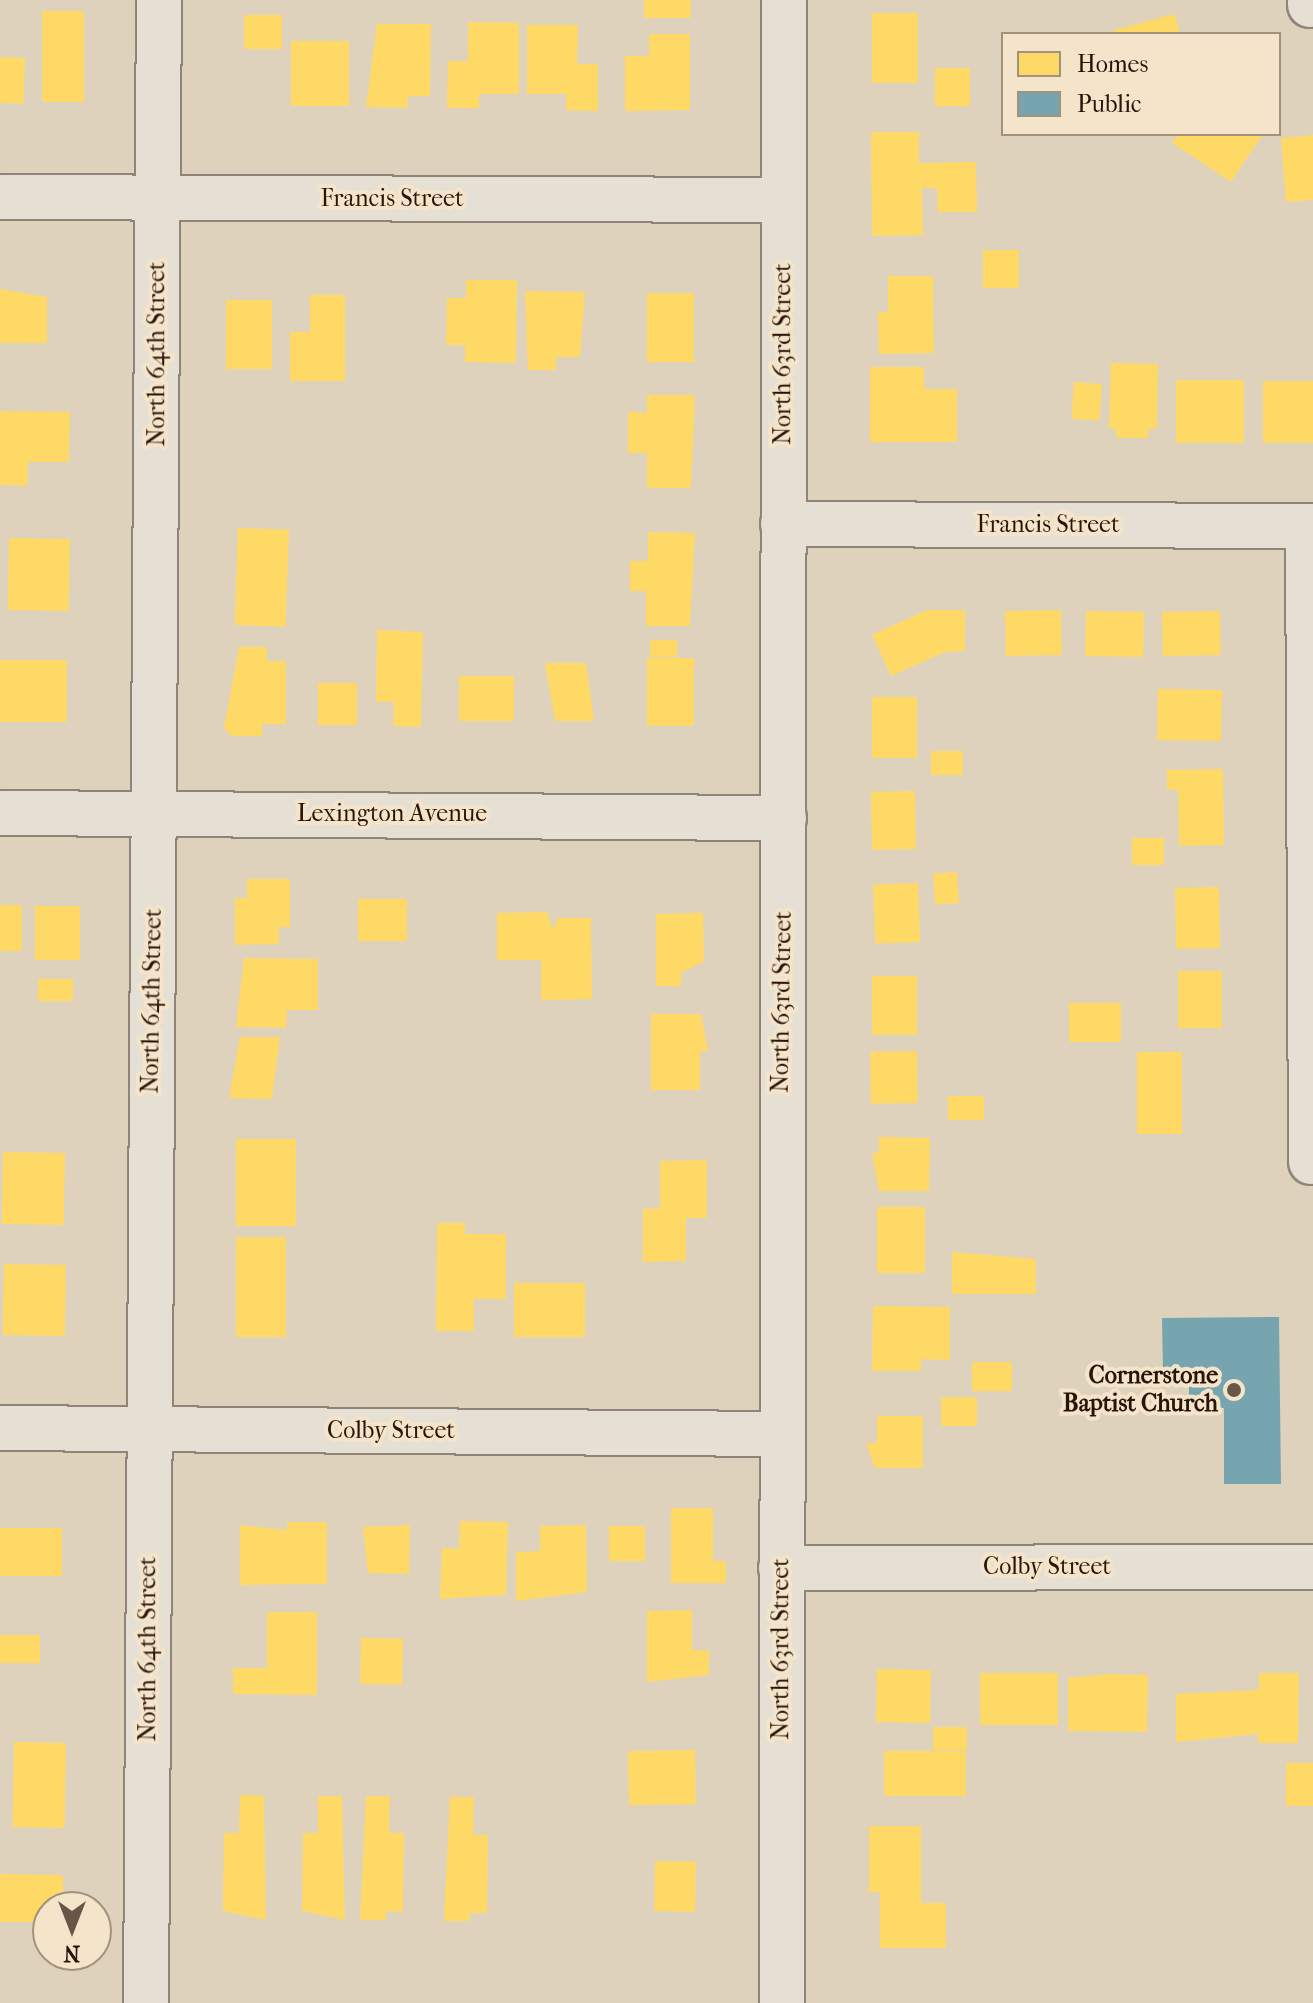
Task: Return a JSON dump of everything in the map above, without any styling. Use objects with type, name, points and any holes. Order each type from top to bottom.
[{"type":"street","name":"North 64th Street","points":[[146,2003],[159,0]]},
{"type":"street","name":"North 63rd Street","points":[[782,2003],[784,0]]},
{"type":"street","name":"Francis Street","points":[[0,197],[783,200]]},
{"type":"street","name":"Francis Street","points":[[783,524],[1310,526]]},
{"type":"street","points":[[1310,526],[1311,1162]]},
{"type":"street","name":"Lexington Avenue","points":[[0,813],[784,818]]},
{"type":"street","name":"Colby Street","points":[[0,1428],[782,1434]]},
{"type":"street","name":"Colby Street","points":[[781,1568],[1313,1567]]},
{"type":"building: Homes","points":[[644,0],[691,0],[691,18],[644,18]]},
{"type":"building: Homes","points":[[42,11],[84,11],[84,102],[42,102]]},
{"type":"building: Homes","points":[[872,13],[918,13],[918,83],[872,83]]},
{"type":"building: Homes","points":[[1175,14],[1180,32],[1114,32]]},
{"type":"building: Homes","points":[[244,15],[282,15],[282,49],[244,49]]},
{"type":"building: Homes","points":[[468,22],[519,23],[519,94],[479,94],[479,108],[447,108],[448,61],[468,61]]},
{"type":"building: Homes","points":[[377,24],[431,24],[430,96],[408,96],[407,108],[366,107]]},
{"type":"building: Homes","points":[[527,25],[578,25],[577,64],[598,64],[598,111],[566,110],[566,94],[527,94]]},
{"type":"building: Homes","points":[[649,34],[690,34],[690,110],[625,111],[625,56],[649,56]]},
{"type":"building: Homes","points":[[291,41],[349,41],[349,106],[291,106]]},
{"type":"building: Homes","points":[[0,57],[25,58],[23,104],[0,103]]},
{"type":"building: Homes","points":[[935,68],[970,68],[970,106],[935,106]]},
{"type":"building: Homes","points":[[871,132],[919,132],[919,163],[976,162],[977,212],[938,212],[937,188],[922,188],[923,235],[872,236]]},
{"type":"building: Homes","points":[[1313,135],[1313,200],[1286,202],[1281,138]]},
{"type":"building: Homes","points":[[1177,136],[1262,136],[1231,182],[1172,143]]},
{"type":"building: Homes","points":[[983,250],[1019,250],[1019,288],[983,288]]},
{"type":"building: Homes","points":[[888,276],[933,276],[934,353],[879,354],[878,312],[888,312]]},
{"type":"building: Homes","points":[[466,280],[517,280],[516,363],[465,362],[465,345],[446,345],[447,298],[466,298]]},
{"type":"building: Homes","points":[[0,289],[47,297],[47,343],[0,343]]},
{"type":"building: Homes","points":[[525,291],[585,292],[580,357],[556,357],[556,370],[528,370]]},
{"type":"building: Homes","points":[[647,293],[694,293],[694,362],[647,362]]},
{"type":"building: Homes","points":[[310,295],[345,295],[345,381],[290,381],[290,332],[310,332]]},
{"type":"building: Homes","points":[[226,300],[272,300],[272,369],[226,369]]},
{"type":"building: Homes","points":[[1111,363],[1158,364],[1157,429],[1149,429],[1148,438],[1116,438],[1117,429],[1109,429]]},
{"type":"building: Homes","points":[[870,367],[924,367],[924,389],[957,389],[957,442],[870,442]]},
{"type":"building: Homes","points":[[1176,380],[1244,380],[1244,443],[1176,443]]},
{"type":"building: Homes","points":[[1263,381],[1313,381],[1313,443],[1263,443]]},
{"type":"building: Homes","points":[[1074,382],[1102,384],[1099,421],[1071,419]]},
{"type":"building: Homes","points":[[647,395],[695,395],[691,488],[647,488],[647,453],[628,453],[628,412],[647,413]]},
{"type":"building: Homes","points":[[0,411],[70,412],[69,462],[28,462],[27,486],[0,485]]},
{"type":"building: Homes","points":[[238,528],[289,530],[286,627],[235,625]]},
{"type":"building: Homes","points":[[648,532],[695,533],[690,626],[646,626],[646,591],[630,591],[630,561],[648,561]]},
{"type":"building: Homes","points":[[9,538],[70,539],[69,611],[8,610]]},
{"type":"building: Homes","points":[[927,610],[965,610],[965,651],[945,652],[891,676],[872,635]]},
{"type":"building: Homes","points":[[1061,610],[1062,655],[1006,656],[1005,611]]},
{"type":"building: Homes","points":[[1086,611],[1144,612],[1143,657],[1085,656]]},
{"type":"building: Homes","points":[[1220,611],[1221,655],[1163,656],[1162,612]]},
{"type":"building: Homes","points":[[377,630],[423,632],[421,727],[393,726],[394,702],[376,702]]},
{"type":"building: Homes","points":[[650,640],[677,640],[677,657],[650,657]]},
{"type":"building: Homes","points":[[239,647],[267,647],[267,661],[286,661],[286,724],[262,724],[262,736],[232,736],[224,728]]},
{"type":"building: Homes","points":[[647,658],[694,658],[694,726],[647,726]]},
{"type":"building: Homes","points":[[0,660],[67,660],[67,722],[0,722]]},
{"type":"building: Homes","points":[[545,663],[586,663],[594,721],[555,721]]},
{"type":"building: Homes","points":[[459,676],[514,676],[514,721],[459,721]]},
{"type":"building: Homes","points":[[318,683],[357,683],[357,725],[318,725]]},
{"type":"building: Homes","points":[[1158,689],[1222,690],[1221,741],[1157,740]]},
{"type":"building: Homes","points":[[872,697],[917,697],[917,758],[872,758]]},
{"type":"building: Homes","points":[[931,751],[963,751],[963,775],[931,775]]},
{"type":"building: Homes","points":[[1223,769],[1224,845],[1179,846],[1178,790],[1167,790],[1167,770]]},
{"type":"building: Homes","points":[[915,791],[916,849],[872,850],[871,792]]},
{"type":"building: Homes","points":[[1132,838],[1164,838],[1164,865],[1132,865]]},
{"type":"building: Homes","points":[[957,872],[959,903],[935,905],[933,874]]},
{"type":"building: Homes","points":[[247,879],[290,879],[290,927],[279,927],[279,944],[235,945],[235,898],[247,898]]},
{"type":"building: Homes","points":[[918,883],[920,942],[875,944],[873,885]]},
{"type":"building: Homes","points":[[1219,887],[1220,948],[1176,949],[1175,888]]},
{"type":"building: Homes","points":[[358,899],[407,899],[407,941],[358,941]]},
{"type":"building: Homes","points":[[0,905],[22,905],[22,951],[0,951]]},
{"type":"building: Homes","points":[[35,906],[80,906],[80,960],[35,960]]},
{"type":"building: Homes","points":[[547,912],[553,929],[558,918],[591,918],[592,999],[541,1000],[541,960],[497,960],[497,913]]},
{"type":"building: Homes","points":[[703,913],[704,961],[681,973],[681,986],[656,986],[656,914]]},
{"type":"building: Homes","points":[[244,958],[318,959],[318,1010],[287,1010],[286,1028],[236,1027]]},
{"type":"building: Homes","points":[[1178,971],[1222,971],[1222,1028],[1178,1028]]},
{"type":"building: Homes","points":[[872,976],[917,976],[917,1035],[872,1035]]},
{"type":"building: Homes","points":[[38,979],[73,979],[73,1001],[38,1001]]},
{"type":"building: Homes","points":[[1069,1003],[1121,1003],[1121,1042],[1069,1042]]},
{"type":"building: Homes","points":[[651,1014],[701,1014],[708,1051],[700,1051],[700,1090],[651,1090]]},
{"type":"building: Homes","points":[[240,1037],[280,1037],[272,1099],[229,1098]]},
{"type":"building: Homes","points":[[917,1051],[918,1103],[871,1104],[870,1052]]},
{"type":"building: Homes","points":[[1137,1052],[1182,1052],[1182,1134],[1137,1134]]},
{"type":"building: Homes","points":[[948,1096],[984,1096],[984,1120],[948,1120]]},
{"type":"building: Homes","points":[[879,1137],[930,1138],[929,1191],[879,1191],[872,1153],[879,1153]]},
{"type":"building: Homes","points":[[236,1139],[296,1139],[296,1226],[236,1226]]},
{"type":"building: Homes","points":[[3,1152],[65,1153],[64,1225],[2,1224]]},
{"type":"building: Homes","points":[[707,1160],[707,1218],[686,1218],[686,1261],[643,1262],[643,1209],[660,1208],[660,1161]]},
{"type":"building: Homes","points":[[877,1207],[925,1207],[925,1273],[877,1273]]},
{"type":"building: Homes","points":[[437,1223],[465,1223],[465,1234],[506,1234],[506,1299],[474,1299],[474,1331],[436,1331]]},
{"type":"building: Homes","points":[[236,1237],[286,1237],[286,1337],[236,1337]]},
{"type":"building: Homes","points":[[952,1252],[1036,1259],[1036,1294],[952,1294]]},
{"type":"building: Homes","points":[[4,1264],[66,1265],[65,1336],[3,1335]]},
{"type":"building: Homes","points":[[514,1283],[585,1283],[585,1337],[514,1337]]},
{"type":"building: Homes","points":[[873,1306],[950,1307],[950,1360],[921,1359],[921,1371],[872,1371]]},
{"type":"building: Homes","points":[[972,1362],[1012,1362],[1012,1391],[972,1391]]},
{"type":"building: Homes","points":[[941,1397],[977,1397],[977,1426],[941,1426]]},
{"type":"building: Homes","points":[[877,1416],[923,1416],[923,1468],[875,1468],[866,1443],[877,1443]]},
{"type":"building: Homes","points":[[671,1508],[713,1508],[713,1561],[726,1561],[726,1583],[671,1583]]},
{"type":"building: Homes","points":[[460,1521],[508,1522],[506,1595],[440,1599],[442,1548],[459,1549]]},
{"type":"building: Homes","points":[[287,1522],[327,1522],[327,1584],[240,1585],[240,1525],[287,1530]]},
{"type":"building: Homes","points":[[410,1525],[409,1574],[368,1573],[363,1527]]},
{"type":"building: Homes","points":[[586,1525],[587,1592],[516,1601],[516,1552],[540,1551],[540,1526]]},
{"type":"building: Homes","points":[[609,1526],[645,1526],[645,1561],[609,1561]]},
{"type":"building: Homes","points":[[0,1528],[62,1528],[62,1576],[0,1576]]},
{"type":"building: Homes","points":[[692,1610],[692,1650],[709,1650],[709,1675],[647,1682],[647,1611]]},
{"type":"building: Homes","points":[[267,1612],[317,1612],[317,1695],[233,1694],[233,1668],[267,1668]]},
{"type":"building: Homes","points":[[0,1635],[40,1635],[40,1663],[0,1663]]},
{"type":"building: Homes","points":[[361,1638],[403,1639],[402,1685],[360,1684]]},
{"type":"building: Homes","points":[[877,1669],[931,1670],[930,1723],[876,1722]]},
{"type":"building: Homes","points":[[980,1673],[1058,1673],[1058,1725],[980,1725]]},
{"type":"building: Homes","points":[[1259,1673],[1299,1673],[1298,1743],[1258,1743],[1258,1734],[1176,1742],[1176,1694],[1259,1690]]},
{"type":"building: Homes","points":[[1107,1674],[1148,1675],[1147,1732],[1068,1731],[1068,1678]]},
{"type":"building: Homes","points":[[933,1727],[967,1727],[967,1750],[933,1750]]},
{"type":"building: Homes","points":[[14,1742],[66,1743],[65,1828],[13,1827]]},
{"type":"building: Homes","points":[[695,1750],[696,1804],[629,1805],[628,1751]]},
{"type":"building: Homes","points":[[884,1751],[966,1751],[966,1796],[884,1796]]},
{"type":"building: Homes","points":[[1286,1763],[1313,1763],[1313,1806],[1286,1806]]},
{"type":"building: Homes","points":[[240,1795],[264,1796],[266,1920],[223,1911],[224,1833],[239,1833]]},
{"type":"building: Homes","points":[[318,1796],[342,1796],[345,1920],[302,1911],[303,1833],[318,1833]]},
{"type":"building: Homes","points":[[366,1796],[390,1796],[389,1833],[404,1833],[403,1912],[386,1911],[386,1920],[360,1920]]},
{"type":"building: Homes","points":[[450,1797],[474,1797],[473,1835],[488,1835],[487,1913],[470,1913],[470,1921],[444,1921]]},
{"type":"building: Homes","points":[[869,1826],[921,1826],[921,1903],[946,1903],[946,1948],[880,1948],[880,1892],[869,1892]]},
{"type":"building: Homes","points":[[655,1861],[696,1862],[695,1912],[654,1911]]},
{"type":"building: Homes","points":[[0,1874],[63,1875],[63,1891],[32,1891],[32,1922],[0,1922]]},
{"type":"building: Public","name":"Cornerstone Baptist Church","points":[[1279,1317],[1281,1484],[1224,1484],[1224,1408],[1189,1408],[1189,1371],[1163,1371],[1162,1318]]},
{"type":"place","name":"Cornerstone Baptist Church","points":[[1234,1390]]}]
